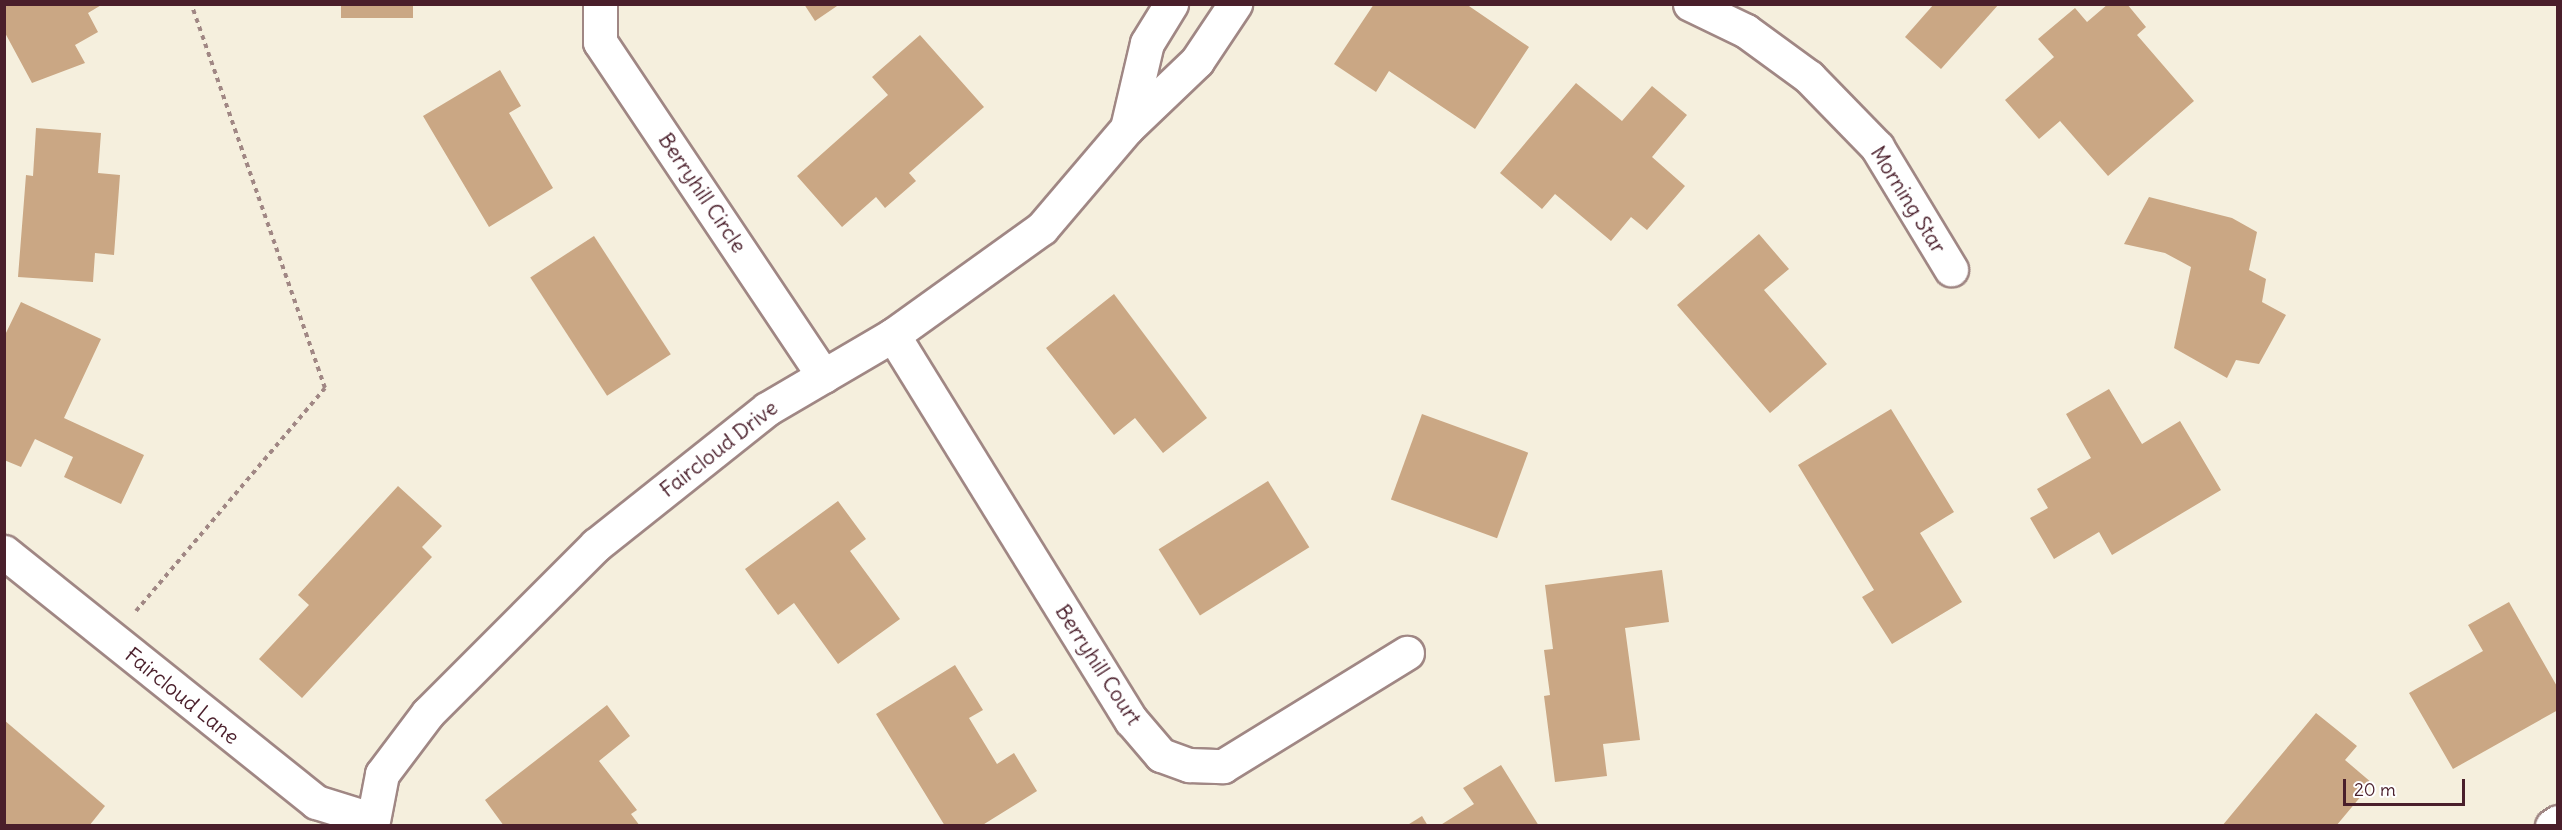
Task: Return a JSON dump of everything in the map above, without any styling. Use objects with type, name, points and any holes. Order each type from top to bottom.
[{"type":"street","name":"Berryhill Circle","points":[[600,4],[600,42],[824,376]]},
{"type":"street","name":"Faircloud Drive","points":[[1127,128],[1147,42],[1172,4]]},
{"type":"street","name":"Faircloud Drive","points":[[372,822],[382,774],[428,713],[596,545],[767,409],[893,335],[1042,228],[1127,128],[1197,60],[1235,4]]},
{"type":"street","name":"Morning Star","points":[[1690,4],[1746,31],[1809,77],[1877,147],[1951,269]]},
{"type":"street","name":"Berryhill Court","points":[[893,335],[1131,720],[1161,755],[1189,765],[1223,766],[1407,653]]},
{"type":"street","name":"Faircloud Lane","points":[[4,552],[316,802],[372,822]]},
{"type":"street","points":[[2552,825],[2558,822]]},
{"type":"path","points":[[113,640],[325,388],[191,4]]},
{"type":"path","points":[[194,825],[201,825]]},
{"type":"building","points":[[4,4],[103,4],[88,13],[98,32],[75,45],[85,63],[32,83],[4,31]]},
{"type":"building","points":[[341,4],[413,4],[413,18],[341,18]]},
{"type":"building","points":[[804,4],[840,4],[815,21]]},
{"type":"building","points":[[1374,4],[1466,4],[1529,47],[1475,129],[1389,71],[1376,92],[1334,64]]},
{"type":"building","points":[[1934,4],[1999,4],[1941,69],[1905,37]]},
{"type":"building","points":[[2108,4],[2127,4],[2146,27],[2137,35],[2194,101],[2108,176],[2060,121],[2039,139],[2005,100],[2054,57],[2038,39],[2075,8],[2087,22]]},
{"type":"building","points":[[920,35],[984,107],[909,173],[916,181],[885,208],[876,197],[842,227],[797,176],[888,95],[872,77]]},
{"type":"building","points":[[500,70],[521,106],[509,113],[553,188],[489,227],[423,116]]},
{"type":"building","points":[[1576,83],[1622,121],[1652,86],[1687,115],[1652,157],[1685,186],[1647,230],[1631,217],[1611,241],[1555,194],[1542,209],[1500,173]]},
{"type":"building","points":[[36,128],[101,133],[98,173],[120,175],[114,255],[95,253],[93,282],[18,277],[26,175],[33,176]]},
{"type":"building","points":[[2149,197],[2232,218],[2257,232],[2249,270],[2266,279],[2262,302],[2286,315],[2259,364],[2236,360],[2227,378],[2174,348],[2191,267],[2165,253],[2124,244]]},
{"type":"building","points":[[1759,234],[1789,269],[1764,290],[1827,364],[1770,413],[1677,305]]},
{"type":"building","points":[[594,236],[671,354],[607,396],[530,277]]},
{"type":"building","points":[[1114,294],[1207,418],[1163,453],[1135,418],[1114,435],[1046,348]]},
{"type":"building","points":[[21,302],[101,339],[64,418],[144,455],[121,504],[64,477],[73,457],[35,439],[21,467],[4,460],[4,337]]},
{"type":"building","points":[[2109,389],[2142,444],[2180,421],[2221,490],[2112,555],[2099,532],[2054,559],[2030,518],[2048,508],[2037,489],[2091,458],[2066,414]]},
{"type":"building","points":[[1891,409],[1954,512],[1920,533],[1962,602],[1892,644],[1862,597],[1874,590],[1798,465]]},
{"type":"building","points":[[1422,414],[1528,453],[1497,538],[1391,500]]},
{"type":"building","points":[[1268,481],[1309,547],[1200,616],[1159,549]]},
{"type":"building","points":[[398,486],[442,526],[422,547],[432,557],[302,698],[259,659],[309,605],[298,595]]},
{"type":"building","points":[[838,501],[866,539],[850,551],[900,619],[838,664],[794,603],[778,615],[745,569]]},
{"type":"building","points":[[1662,570],[1669,622],[1625,628],[1640,740],[1603,744],[1607,776],[1555,782],[1544,696],[1550,695],[1544,650],[1553,649],[1545,585]]},
{"type":"building","points":[[2509,602],[2558,688],[2558,710],[2453,769],[2409,693],[2483,651],[2468,625]]},
{"type":"building","points":[[955,665],[983,710],[969,718],[997,764],[1014,753],[1037,791],[981,826],[945,826],[876,714]]},
{"type":"building","points":[[607,705],[630,736],[599,761],[637,810],[631,814],[640,826],[504,826],[485,800]]},
{"type":"building","points":[[2316,713],[2357,746],[2345,760],[2372,783],[2336,826],[2222,826]]},
{"type":"building","points":[[4,720],[105,806],[89,826],[4,826]]},
{"type":"building","points":[[1501,765],[1539,826],[1439,826],[1474,804],[1463,788]]},
{"type":"building","points":[[1422,816],[1428,826],[1406,826]]}]
